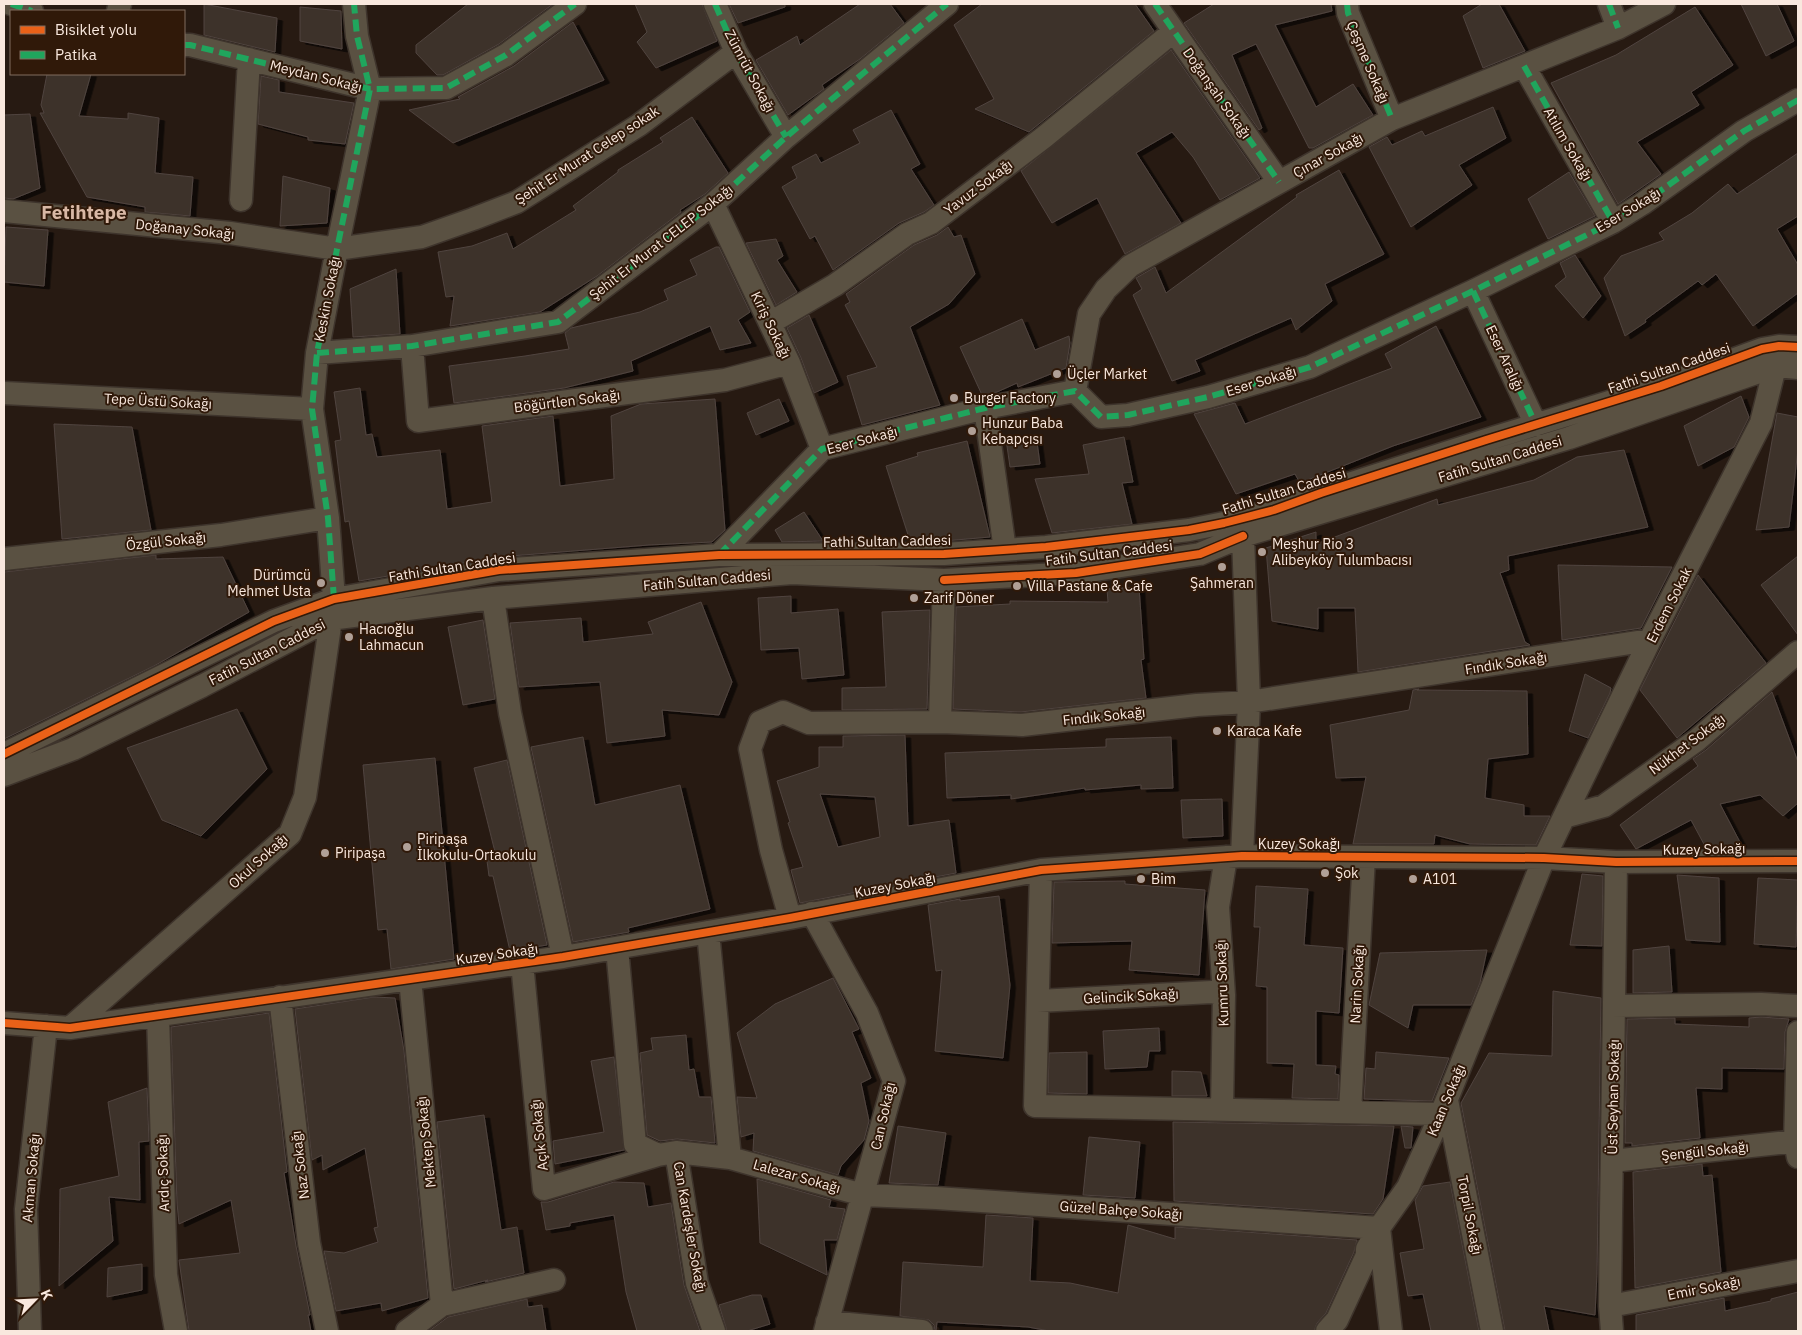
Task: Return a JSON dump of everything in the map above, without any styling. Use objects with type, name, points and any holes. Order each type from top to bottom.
[{"type":"street","points":[[11,4],[29,10]]},
{"type":"street","name":"Keskin Sokağı","points":[[332,609],[328,518],[312,409],[317,354],[370,89],[357,36],[354,4]]},
{"type":"street","name":"Meydan Sokağı","points":[[185,44],[370,89],[446,88],[506,55],[575,4]]},
{"type":"street","name":"Zümrüt Sokağı","points":[[716,4],[736,52],[786,137]]},
{"type":"street","name":"Şehit Er Murat CELEP Sokağı","points":[[317,354],[412,346],[558,322],[713,204],[786,137],[947,4]]},
{"type":"street","name":"Doğanşah Sokağı","points":[[1155,4],[1279,182]]},
{"type":"street","name":"Çeşme Sokağı","points":[[1347,4],[1348,13],[1392,119]]},
{"type":"street","points":[[1609,4],[1618,28]]},
{"type":"street","name":"Çınar Sokağı","points":[[1075,391],[1089,314],[1106,289],[1130,266],[1392,119],[1618,28],[1664,4]]},
{"type":"street","name":"Yavuz Sokağı","points":[[770,323],[835,285],[907,234],[931,223],[1043,138],[1173,32]]},
{"type":"street","name":"Şehit Er Murat Celep sokak","points":[[337,249],[422,237],[474,220],[517,202],[639,124],[736,52]]},
{"type":"street","points":[[241,200],[249,59]]},
{"type":"street","name":"Atılım Sokağı","points":[[1524,66],[1613,222]]},
{"type":"street","name":"Eser Sokağı","points":[[719,555],[822,449],[985,408],[1075,391],[1100,417],[1128,415],[1208,397],[1310,367],[1613,222],[1642,204],[1744,131],[1798,100]]},
{"type":"street","name":"Kiriş Sokağı","points":[[713,204],[789,363],[822,449]]},
{"type":"street","name":"Doğanay Sokağı","points":[[4,211],[230,232],[337,249]]},
{"type":"street","name":"Eser Aralığı","points":[[1473,290],[1536,425]]},
{"type":"street","name":"Böğürtlen Sokağı","points":[[412,346],[418,421],[725,380],[789,363]]},
{"type":"street","name":"Fathi Sultan Caddesi","points":[[4,754],[274,621],[499,570],[719,555],[944,554],[1046,547],[1189,530],[1224,524],[1274,510],[1321,493],[1661,386],[1762,349],[1784,353]]},
{"type":"street","points":[[1784,353],[1798,368]]},
{"type":"street","name":"Fatih Sultan Caddesi","points":[[4,775],[74,749],[202,686],[332,609],[493,598],[792,573],[944,580],[1086,571],[1200,554],[1243,536],[1569,438],[1784,353]]},
{"type":"street","name":"Erdem Sokak","points":[[1544,858],[1650,640],[1761,424],[1784,353]]},
{"type":"street","name":"Tepe Üstü Sokağı","points":[[4,393],[312,409]]},
{"type":"street","points":[[985,408],[1005,550]]},
{"type":"street","name":"Özgül Sokağı","points":[[4,559],[221,535],[328,518]]},
{"type":"street","points":[[1234,857],[1250,702],[1243,536]]},
{"type":"street","points":[[940,722],[944,580]]},
{"type":"street","points":[[493,598],[510,713],[563,957]]},
{"type":"street","name":"Okul Sokağı","points":[[70,1028],[290,834],[305,797],[332,609]]},
{"type":"street","name":"Fındık Sokağı","points":[[790,918],[770,850],[750,749],[760,722],[783,712],[808,723],[940,722],[1022,725],[1197,705],[1250,702],[1650,640]]},
{"type":"street","name":"Nükhet Sokağı","points":[[1564,816],[1604,806],[1697,740],[1798,652]]},
{"type":"street","name":"Kuzey Sokağı","points":[[4,1023],[70,1028],[410,980],[563,957],[790,918],[1041,870],[1234,857],[1544,858],[1616,862],[1798,861]]},
{"type":"street","name":"Kumru Sokağı","points":[[1222,1109],[1224,995],[1218,907],[1234,857]]},
{"type":"street","name":"Narin Sokağı","points":[[1350,1112],[1364,857]]},
{"type":"street","name":"Kaan Sokağı","points":[[1327,1331],[1337,1320],[1368,1255],[1367,1249],[1379,1228],[1408,1187],[1444,1107],[1544,858]]},
{"type":"street","name":"Üst Seyhan Sokağı","points":[[1612,1331],[1610,1306],[1616,862]]},
{"type":"street","points":[[1041,870],[1034,1106],[1350,1112],[1444,1107]]},
{"type":"street","name":"Can Sokağı","points":[[812,913],[867,1013],[894,1081],[826,1326]]},
{"type":"street","points":[[708,932],[730,1158]]},
{"type":"street","points":[[617,948],[635,1144],[667,1153]]},
{"type":"street","name":"Açık Sokağı","points":[[522,963],[544,1189],[667,1153]]},
{"type":"street","name":"Mektep Sokağı","points":[[410,980],[442,1305]]},
{"type":"street","name":"Gelincik Sokağı","points":[[1038,1000],[1212,992],[1224,995]]},
{"type":"street","name":"Naz Sokağı","points":[[280,997],[309,1243],[327,1331]]},
{"type":"street","points":[[1614,1006],[1761,1004],[1798,1006]]},
{"type":"street","name":"Ardıç Sokağı","points":[[158,1015],[166,1275],[176,1331]]},
{"type":"street","name":"Akman Sokağı","points":[[30,1331],[26,1209],[46,1026]]},
{"type":"street","points":[[1797,1147],[1798,1032]]},
{"type":"street","name":"Torpil Sokağı","points":[[1444,1107],[1492,1331]]},
{"type":"street","name":"Şengül Sokağı","points":[[1612,1161],[1797,1147]]},
{"type":"street","name":"Lalezar Sokağı","points":[[667,1153],[730,1158],[863,1195]]},
{"type":"street","name":"Can Kardeşler Sokağı","points":[[667,1153],[697,1283],[714,1331]]},
{"type":"street","name":"Güzel Bahçe Sokağı","points":[[863,1195],[1379,1228]]},
{"type":"street","points":[[1379,1228],[1391,1331]]},
{"type":"street","name":"Emir Sokağı","points":[[1610,1306],[1798,1271]]},
{"type":"street","points":[[407,1331],[442,1305],[554,1280]]},
{"type":"street","points":[[826,1326],[922,1331]]},
{"type":"building","points":[[204,4],[277,18],[275,52],[204,35]]},
{"type":"building","points":[[468,4],[553,4],[499,44],[443,75],[437,75],[416,53],[416,45]]},
{"type":"building","points":[[635,4],[702,4],[717,41],[656,68],[637,42],[647,32]]},
{"type":"building","points":[[729,4],[785,4],[785,7],[738,23]]},
{"type":"building","points":[[860,4],[890,4],[904,23],[860,59],[822,85],[824,89],[788,115],[756,60],[797,36],[800,45]]},
{"type":"building","points":[[982,4],[1135,4],[1154,31],[1029,132],[975,109],[994,99],[954,25]]},
{"type":"building","points":[[1214,4],[1331,4],[1332,11],[1275,25],[1316,107],[1353,84],[1373,115],[1313,148],[1309,148],[1256,44],[1232,55],[1262,128],[1259,130],[1184,23]]},
{"type":"building","points":[[1482,4],[1499,4],[1525,51],[1483,68],[1463,16]]},
{"type":"building","points":[[1741,4],[1777,4],[1794,41],[1766,56]]},
{"type":"building","points":[[300,7],[341,11],[342,49],[300,41]]},
{"type":"building","points":[[1695,7],[1733,65],[1691,92],[1699,105],[1637,142],[1661,174],[1618,204],[1551,83],[1616,55]]},
{"type":"building","points":[[573,22],[604,80],[453,143],[409,110],[460,99],[458,97],[514,66]]},
{"type":"building","points":[[1171,50],[1260,178],[1220,200],[1193,157],[1172,132],[1136,153],[1181,223],[1125,254],[1097,198],[1052,223],[1021,171]]},
{"type":"building","points":[[47,75],[91,75],[79,116],[128,119],[128,113],[159,118],[155,173],[193,177],[190,216],[145,212],[145,207],[87,197],[40,113],[44,113],[41,105]]},
{"type":"building","points":[[261,76],[279,80],[279,92],[354,103],[345,144],[308,140],[308,137],[258,124]]},
{"type":"building","points":[[1493,107],[1506,138],[1459,165],[1472,185],[1411,227],[1369,147],[1387,137],[1392,145],[1422,131],[1425,136]]},
{"type":"building","points":[[891,110],[920,164],[911,169],[934,205],[924,212],[899,223],[833,270],[815,236],[810,239],[782,187],[797,178],[792,167],[816,154],[821,163],[860,143],[853,130]]},
{"type":"building","points":[[30,114],[40,188],[13,199],[4,198],[4,115]]},
{"type":"building","points":[[692,117],[728,173],[705,194],[680,210],[681,212],[597,276],[540,312],[450,326],[454,296],[446,297],[438,252],[472,246],[507,233],[513,249],[576,210],[573,206],[618,172],[618,170],[663,142],[660,138]]},
{"type":"building","points":[[1798,153],[1798,216],[1777,229],[1798,265],[1798,293],[1753,326],[1716,274],[1702,285],[1698,281],[1625,336],[1604,278],[1621,256],[1664,240],[1659,233],[1692,213],[1728,184],[1737,194]]},
{"type":"building","points":[[1339,170],[1384,254],[1325,284],[1332,301],[1296,330],[1291,318],[1195,360],[1200,371],[1172,381],[1133,295],[1142,289],[1136,278],[1155,267],[1166,293],[1297,197],[1296,195]]},
{"type":"building","points":[[1569,172],[1595,216],[1548,239],[1528,199]]},
{"type":"building","points":[[283,176],[330,188],[327,223],[280,226]]},
{"type":"building","points":[[6,227],[48,230],[44,286],[4,282]]},
{"type":"building","points":[[948,227],[954,237],[961,235],[975,274],[949,304],[910,327],[940,405],[862,425],[847,376],[877,367],[845,305],[850,302],[846,294],[914,245],[937,235]]},
{"type":"building","points":[[776,239],[783,256],[777,260],[797,292],[776,305],[746,243]]},
{"type":"building","points":[[719,247],[750,312],[738,320],[751,343],[720,350],[710,326],[631,361],[633,371],[564,388],[454,403],[449,366],[569,349],[565,333],[571,328],[640,312],[668,300],[664,290],[697,275],[690,260]]},
{"type":"building","points":[[1575,255],[1601,296],[1583,318],[1555,286],[1566,277],[1560,263]]},
{"type":"building","points":[[396,269],[400,334],[353,337],[350,289]]},
{"type":"building","points":[[809,315],[838,382],[814,393],[787,328]]},
{"type":"building","points":[[1022,319],[1035,350],[1069,336],[1070,343],[1066,368],[1018,387],[1017,383],[997,392],[982,395],[960,347]]},
{"type":"building","points":[[1436,326],[1481,417],[1393,446],[1300,483],[1295,474],[1236,494],[1194,414],[1235,403],[1245,424],[1392,368],[1385,354]]},
{"type":"building","points":[[360,388],[366,435],[372,434],[377,457],[440,450],[447,509],[492,502],[482,426],[553,416],[560,486],[614,479],[611,416],[641,404],[715,399],[725,530],[712,542],[498,557],[359,581],[349,521],[345,522],[335,441],[341,440],[334,392]]},
{"type":"building","points":[[1741,396],[1749,417],[1734,447],[1698,466],[1684,426]]},
{"type":"building","points":[[779,399],[789,421],[756,435],[747,413]]},
{"type":"building","points":[[1777,413],[1798,417],[1798,449],[1789,527],[1756,530]]},
{"type":"building","points":[[54,424],[132,427],[151,530],[62,539]]},
{"type":"building","points":[[1036,435],[1040,464],[1010,467],[1006,439]]},
{"type":"building","points":[[1124,437],[1133,482],[1122,483],[1132,524],[1052,533],[1035,479],[1089,474],[1083,445]]},
{"type":"building","points":[[967,441],[990,537],[944,541],[910,541],[886,466],[918,456],[917,453]]},
{"type":"building","points":[[1624,450],[1648,527],[1508,556],[1509,570],[1500,573],[1525,642],[1530,645],[1358,672],[1355,608],[1318,608],[1318,629],[1272,621],[1266,548],[1316,532],[1316,544],[1437,499],[1438,505],[1534,480],[1577,457]]},
{"type":"building","points":[[804,512],[823,541],[782,542],[775,530]]},
{"type":"building","points":[[156,555],[156,559],[223,557],[249,612],[154,666],[4,739],[4,572]]},
{"type":"building","points":[[1798,556],[1798,635],[1761,585]]},
{"type":"building","points":[[1558,565],[1672,567],[1641,628],[1562,640]]},
{"type":"building","points":[[1698,575],[1766,663],[1677,738],[1640,690]]},
{"type":"building","points":[[1139,587],[1144,659],[1141,660],[1146,698],[1021,712],[953,709],[956,607],[1010,604],[1010,601],[1108,602],[1107,589]]},
{"type":"building","points":[[791,596],[791,613],[838,609],[844,675],[802,679],[799,648],[761,650],[758,598]]},
{"type":"building","points":[[701,602],[732,682],[719,715],[662,710],[665,736],[607,743],[600,682],[519,687],[510,623],[581,618],[583,642],[653,634],[648,622]]},
{"type":"building","points":[[930,610],[927,709],[842,710],[842,688],[886,687],[882,612]]},
{"type":"building","points":[[483,620],[495,699],[463,705],[448,627]]},
{"type":"building","points":[[1585,674],[1611,688],[1588,738],[1569,731]]},
{"type":"building","points":[[1419,689],[1417,690],[1527,691],[1528,754],[1488,759],[1485,798],[1524,805],[1524,816],[1550,816],[1536,845],[1470,844],[1435,835],[1434,844],[1353,844],[1366,777],[1336,778],[1330,725],[1409,710],[1413,690]]},
{"type":"building","points":[[1772,692],[1798,762],[1798,803],[1783,816],[1760,795],[1720,804],[1741,844],[1734,848],[1706,848],[1691,820],[1636,849],[1620,825],[1698,766],[1693,759],[1706,750]]},
{"type":"building","points":[[237,709],[267,769],[201,836],[162,820],[127,748]]},
{"type":"building","points":[[905,735],[908,826],[949,820],[956,873],[800,903],[791,870],[803,867],[788,823],[790,822],[777,781],[819,767],[819,747],[843,747],[843,736]],"holes":[[[820,794],[875,797],[880,837],[838,847]]]},
{"type":"building","points":[[583,737],[595,805],[680,785],[710,909],[628,928],[629,932],[573,942],[531,747]]},
{"type":"building","points":[[1171,737],[1173,788],[1141,789],[1141,785],[1085,790],[1085,788],[1011,799],[1011,795],[947,798],[945,753],[1106,747],[1106,739]]},
{"type":"building","name":"Piripaşa İlkokulu-Ortaokulu","points":[[435,758],[454,959],[391,969],[387,929],[378,930],[363,765]]},
{"type":"building","points":[[507,760],[547,945],[510,951],[493,876],[489,876],[486,853],[495,852],[474,768]]},
{"type":"building","points":[[1222,799],[1223,836],[1183,838],[1181,800]]},
{"type":"building","points":[[1582,874],[1603,876],[1602,946],[1570,945]]},
{"type":"building","points":[[1677,875],[1719,878],[1720,942],[1686,940]]},
{"type":"building","points":[[1758,878],[1798,880],[1796,947],[1754,944]]},
{"type":"building","points":[[1125,881],[1125,884],[1205,890],[1199,975],[1129,970],[1132,941],[1052,943],[1054,882]]},
{"type":"building","points":[[1256,886],[1308,889],[1304,945],[1343,948],[1339,1013],[1316,1011],[1316,1065],[1336,1066],[1335,1074],[1339,1075],[1338,1099],[1292,1098],[1294,1064],[1267,1063],[1267,987],[1256,986],[1260,927],[1254,927]]},
{"type":"building","points":[[999,896],[1010,985],[1003,1058],[935,1051],[942,970],[936,971],[928,905],[960,899],[960,901]]},
{"type":"building","points":[[1669,946],[1672,992],[1633,993],[1633,950]]},
{"type":"building","points":[[1487,950],[1480,983],[1471,1005],[1413,1005],[1408,1028],[1369,1005],[1380,953]]},
{"type":"building","points":[[833,978],[859,1029],[852,1032],[871,1078],[861,1083],[869,1121],[864,1140],[841,1166],[838,1175],[753,1151],[754,1133],[741,1137],[737,1097],[757,1098],[737,1033],[775,1004]]},
{"type":"building","points":[[1553,991],[1601,998],[1595,1315],[1544,1306],[1549,1331],[1505,1331],[1461,1103],[1489,1053],[1552,1056]]},
{"type":"building","points":[[374,997],[395,998],[404,1051],[428,1298],[382,1311],[381,1303],[336,1311],[324,1251],[344,1253],[378,1242],[374,1228],[378,1227],[365,1148],[323,1170],[322,1155],[312,1160],[295,1009]]},
{"type":"building","points":[[269,1013],[287,1172],[284,1173],[310,1315],[308,1315],[311,1331],[189,1331],[179,1260],[240,1253],[231,1200],[179,1224],[171,1027]]},
{"type":"building","points":[[1675,1018],[1675,1024],[1749,1027],[1749,1018],[1789,1019],[1785,1032],[1784,1069],[1722,1068],[1722,1089],[1696,1088],[1700,1138],[1632,1146],[1632,1143],[1625,1143],[1627,1019]]},
{"type":"building","points":[[1159,1028],[1160,1051],[1149,1051],[1147,1067],[1105,1069],[1103,1031]]},
{"type":"building","points":[[686,1035],[689,1070],[694,1069],[699,1097],[711,1097],[715,1143],[677,1139],[660,1141],[647,1135],[640,1053],[653,1050],[651,1038]]},
{"type":"building","points":[[1087,1052],[1087,1094],[1048,1093],[1049,1053]]},
{"type":"building","points":[[1376,1052],[1449,1058],[1432,1101],[1364,1099],[1366,1068],[1375,1069]]},
{"type":"building","points":[[614,1057],[624,1150],[555,1164],[553,1141],[604,1132],[591,1061]]},
{"type":"building","points":[[1172,1071],[1201,1072],[1207,1096],[1172,1096]]},
{"type":"building","points":[[147,1088],[149,1141],[139,1142],[140,1200],[109,1197],[113,1241],[59,1286],[60,1189],[119,1176],[108,1102]]},
{"type":"building","points":[[484,1115],[501,1230],[517,1227],[524,1273],[454,1289],[437,1122]]},
{"type":"building","points":[[1173,1122],[1394,1126],[1383,1199],[1373,1214],[1174,1201]]},
{"type":"building","points":[[898,1126],[946,1133],[938,1185],[889,1183]]},
{"type":"building","points":[[1401,1126],[1413,1127],[1411,1148],[1405,1148]]},
{"type":"building","points":[[1089,1137],[1140,1142],[1135,1198],[1083,1195]]},
{"type":"building","points":[[1702,1164],[1703,1176],[1712,1175],[1721,1272],[1635,1288],[1633,1172]]},
{"type":"building","points":[[757,1179],[831,1200],[829,1207],[845,1209],[837,1240],[824,1240],[827,1275],[760,1243]]},
{"type":"building","points":[[614,1182],[644,1183],[648,1207],[671,1203],[684,1285],[700,1331],[637,1331],[626,1292],[614,1215],[570,1223],[570,1226],[546,1230],[541,1202],[548,1202]]},
{"type":"building","points":[[1450,1182],[1479,1331],[1431,1331],[1423,1294],[1408,1296],[1400,1253],[1424,1249],[1415,1200],[1423,1186]]},
{"type":"building","points":[[986,1215],[1033,1218],[1030,1281],[1070,1283],[1118,1293],[1128,1225],[1175,1239],[1175,1227],[1357,1240],[1354,1252],[1326,1313],[1317,1323],[1314,1331],[1049,1331],[1028,1327],[937,1322],[935,1331],[934,1325],[929,1320],[900,1316],[903,1262],[983,1267]]},
{"type":"building","points":[[142,1264],[142,1290],[107,1297],[108,1268]]},
{"type":"building","points":[[1798,1292],[1798,1331],[1636,1331],[1636,1315],[1724,1298],[1725,1311],[1771,1301],[1771,1299]]},
{"type":"building","points":[[752,1295],[761,1295],[770,1324],[747,1331],[727,1331],[719,1305]]},
{"type":"building","points":[[527,1299],[528,1307],[542,1305],[546,1331],[429,1331],[448,1317]]},
{"type":"marked path","points":[[11,4],[29,10]]},
{"type":"marked path","points":[[334,599],[328,518],[312,409],[317,353],[370,89],[357,36],[354,4]]},
{"type":"marked path","points":[[185,45],[370,89],[446,88],[506,55],[575,4]]},
{"type":"marked path","points":[[715,4],[736,52],[786,137]]},
{"type":"marked path","points":[[317,353],[412,346],[558,322],[713,204],[786,137],[947,4]]},
{"type":"marked path","points":[[1155,4],[1279,182]]},
{"type":"marked path","points":[[1347,4],[1348,13],[1392,119]]},
{"type":"marked path","points":[[1609,4],[1618,28]]},
{"type":"marked path","points":[[1524,66],[1613,222]]},
{"type":"marked path","points":[[719,555],[822,449],[985,408],[1075,391],[1101,417],[1128,415],[1208,397],[1310,367],[1473,291],[1613,222],[1642,204],[1744,131],[1798,100]]},
{"type":"marked path","points":[[1473,291],[1536,425]]},
{"type":"cycle path","points":[[4,754],[274,621],[334,599],[499,570],[719,555],[944,554],[1046,547],[1189,530],[1274,510],[1486,440],[1661,386],[1762,349],[1779,346],[1798,347]]},
{"type":"cycle path","points":[[944,580],[1076,573],[1200,554],[1243,536]]},
{"type":"cycle path","points":[[4,1023],[70,1028],[563,957],[790,918],[1041,870],[1242,856],[1544,858],[1616,862],[1798,861]]},
{"type":"place","name":"Üçler Market","points":[[1057,374]]},
{"type":"place","name":"Burger Factory","points":[[954,398]]},
{"type":"place","name":"Hunzur Baba Kebapçısı","points":[[972,431]]},
{"type":"place","name":"Meşhur Rio 3 Alibeyköy Tulumbacısı","points":[[1262,552]]},
{"type":"place","name":"Şahmeran","points":[[1222,567]]},
{"type":"place","name":"Dürümcü Mehmet Usta","points":[[321,583]]},
{"type":"place","name":"Villa Pastane & Cafe","points":[[1017,586]]},
{"type":"place","name":"Zarif Döner","points":[[914,598]]},
{"type":"place","name":"Hacıoğlu Lahmacun","points":[[349,637]]},
{"type":"place","name":"Karaca Kafe","points":[[1217,731]]},
{"type":"place","name":"Piripaşa İlkokulu-Ortaokulu","points":[[407,847]]},
{"type":"place","name":"Piripaşa","points":[[325,853]]},
{"type":"place","name":"Şok","points":[[1325,873]]},
{"type":"place","name":"Bim","points":[[1141,879]]},
{"type":"place","name":"A101","points":[[1413,879]]},
{"type":"district","name":"Fetihtepe","points":[[84,212]]}]
